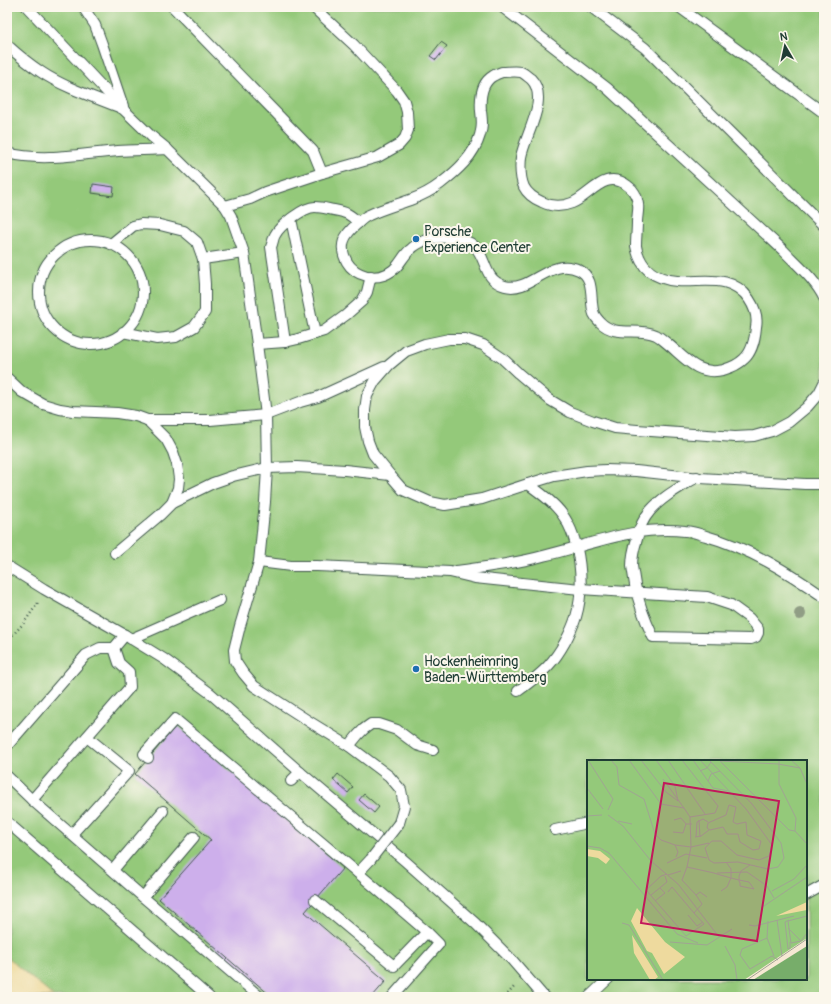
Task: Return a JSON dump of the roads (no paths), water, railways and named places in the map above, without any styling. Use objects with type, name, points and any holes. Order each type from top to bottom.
[{"type":"lane","points":[[27,7],[124,110],[167,149],[225,206],[231,216],[244,253],[266,415],[267,468],[265,502],[258,562],[234,650],[235,661],[254,686],[348,746],[389,776],[401,790],[404,806],[399,823],[358,874]]},
{"type":"lane","points":[[84,7],[95,25],[124,110]]},
{"type":"lane","points":[[173,7],[313,151],[322,173]]},
{"type":"lane","points":[[225,206],[250,200],[264,192],[378,157],[399,145],[405,138],[409,122],[404,101],[397,91],[354,45],[313,7]]},
{"type":"lane","points":[[502,7],[608,88],[783,250],[810,278],[824,298]]},
{"type":"lane","points":[[591,7],[645,48],[824,226]]},
{"type":"lane","points":[[678,7],[824,113]]},
{"type":"lane","points":[[7,44],[23,60],[60,83],[124,110]]},
{"type":"lane","points":[[502,72],[520,72],[528,76],[532,81],[538,96],[536,112],[521,157],[520,170],[522,180],[529,195],[544,203],[553,206],[560,206],[578,200],[594,186],[602,182],[611,180],[620,181],[626,184],[633,190],[638,204],[636,246],[637,253],[645,267],[659,277],[669,280],[712,280],[731,284],[746,295],[752,303],[756,313],[757,322],[754,342],[744,359],[727,369],[716,372],[703,370],[692,365],[656,335],[644,332],[614,330],[604,326],[595,316],[590,284],[586,275],[580,270],[570,267],[550,270],[522,286],[504,286],[492,278],[481,254],[470,242],[462,239],[444,237],[426,240],[417,244],[410,250],[394,270],[380,276],[371,276],[364,275],[351,268],[347,262],[342,247],[346,234],[362,219],[370,214],[423,195],[436,187],[460,167],[472,153],[480,137],[482,129],[480,100],[486,83],[493,76],[502,72]]},
{"type":"lane","points":[[7,153],[20,156],[48,158],[119,151],[167,149]]},
{"type":"lane","points":[[285,342],[271,247],[275,235],[280,228],[291,219],[309,208],[316,207],[345,212],[354,218],[358,223]]},
{"type":"lane","points":[[291,219],[315,334]]},
{"type":"lane","points":[[111,244],[133,226],[141,224],[160,225],[184,231],[197,242],[203,259],[206,284],[205,312],[194,327],[176,337],[157,339],[123,332]]},
{"type":"lane","points":[[94,240],[111,244],[126,254],[137,268],[143,285],[142,302],[135,319],[123,332],[109,340],[93,344],[77,342],[62,334],[50,323],[42,309],[39,293],[41,276],[49,262],[60,250],[76,242],[94,240]]},
{"type":"lane","points":[[203,259],[244,253]]},
{"type":"lane","points":[[257,344],[285,342],[324,331],[362,301],[367,292],[371,276]]},
{"type":"lane","points":[[824,383],[819,393],[807,407],[789,422],[772,431],[754,436],[736,437],[615,428],[570,412],[550,400],[502,358],[483,345],[465,339],[449,339],[425,344],[406,351],[389,365],[375,381],[367,396],[365,410],[365,427],[368,441],[373,454],[390,475],[403,490],[430,502],[445,505],[482,499],[554,476],[587,471],[636,471],[698,477],[824,484]]},
{"type":"lane","points":[[7,378],[22,392],[43,404],[60,409],[117,413],[136,416],[148,420],[210,420],[266,415],[318,397],[389,365]]},
{"type":"lane","points":[[148,420],[166,439],[177,464],[179,479],[178,488],[172,503]]},
{"type":"lane","points":[[115,553],[172,503],[213,483],[233,476],[267,468],[296,467],[390,475]]},
{"type":"lane","points":[[450,572],[475,578],[580,589],[637,592],[708,597],[731,605],[749,618],[758,629],[756,637],[751,639],[653,637],[643,617],[637,592],[632,566],[634,549],[639,532],[648,512],[672,492],[698,477]]},
{"type":"lane","points":[[518,691],[542,672],[556,656],[571,630],[576,616],[580,589],[580,565],[577,547],[570,527],[562,513],[528,484]]},
{"type":"lane","points":[[258,562],[291,566],[450,572],[542,557],[628,533],[660,529],[687,531],[721,540],[758,557],[799,580],[824,597]]},
{"type":"lane","points":[[7,566],[44,590],[164,659],[210,693],[475,923],[512,960],[544,997]]},
{"type":"lane","points":[[7,746],[86,655],[100,648],[114,648],[128,637],[220,600]]},
{"type":"lane","points":[[32,800],[130,687],[129,672],[119,664],[114,648]]},
{"type":"lane","points":[[148,758],[144,754],[175,719],[427,932],[439,944],[392,997]]},
{"type":"lane","points":[[348,746],[364,729],[371,724],[379,724],[397,730],[417,745],[433,750]]},
{"type":"lane","points":[[72,834],[129,770],[87,737]]},
{"type":"lane","points":[[291,781],[300,772]]},
{"type":"lane","points":[[7,776],[32,800],[260,997]]},
{"type":"lane","points":[[113,870],[163,811]]},
{"type":"lane","points":[[7,822],[209,997]]},
{"type":"lane","points":[[555,830],[587,823]]},
{"type":"lane","points":[[144,897],[194,836]]},
{"type":"lane","points":[[807,894],[824,885]]},
{"type":"lane","points":[[315,900],[394,966],[427,932]]},
{"type":"lane","points":[[589,997],[607,980]]},
{"type":"place","name":"Porsche Experience Center","points":[[416,239]]},
{"type":"place","name":"Hockenheimring Baden-Württemberg","points":[[416,669]]}]
